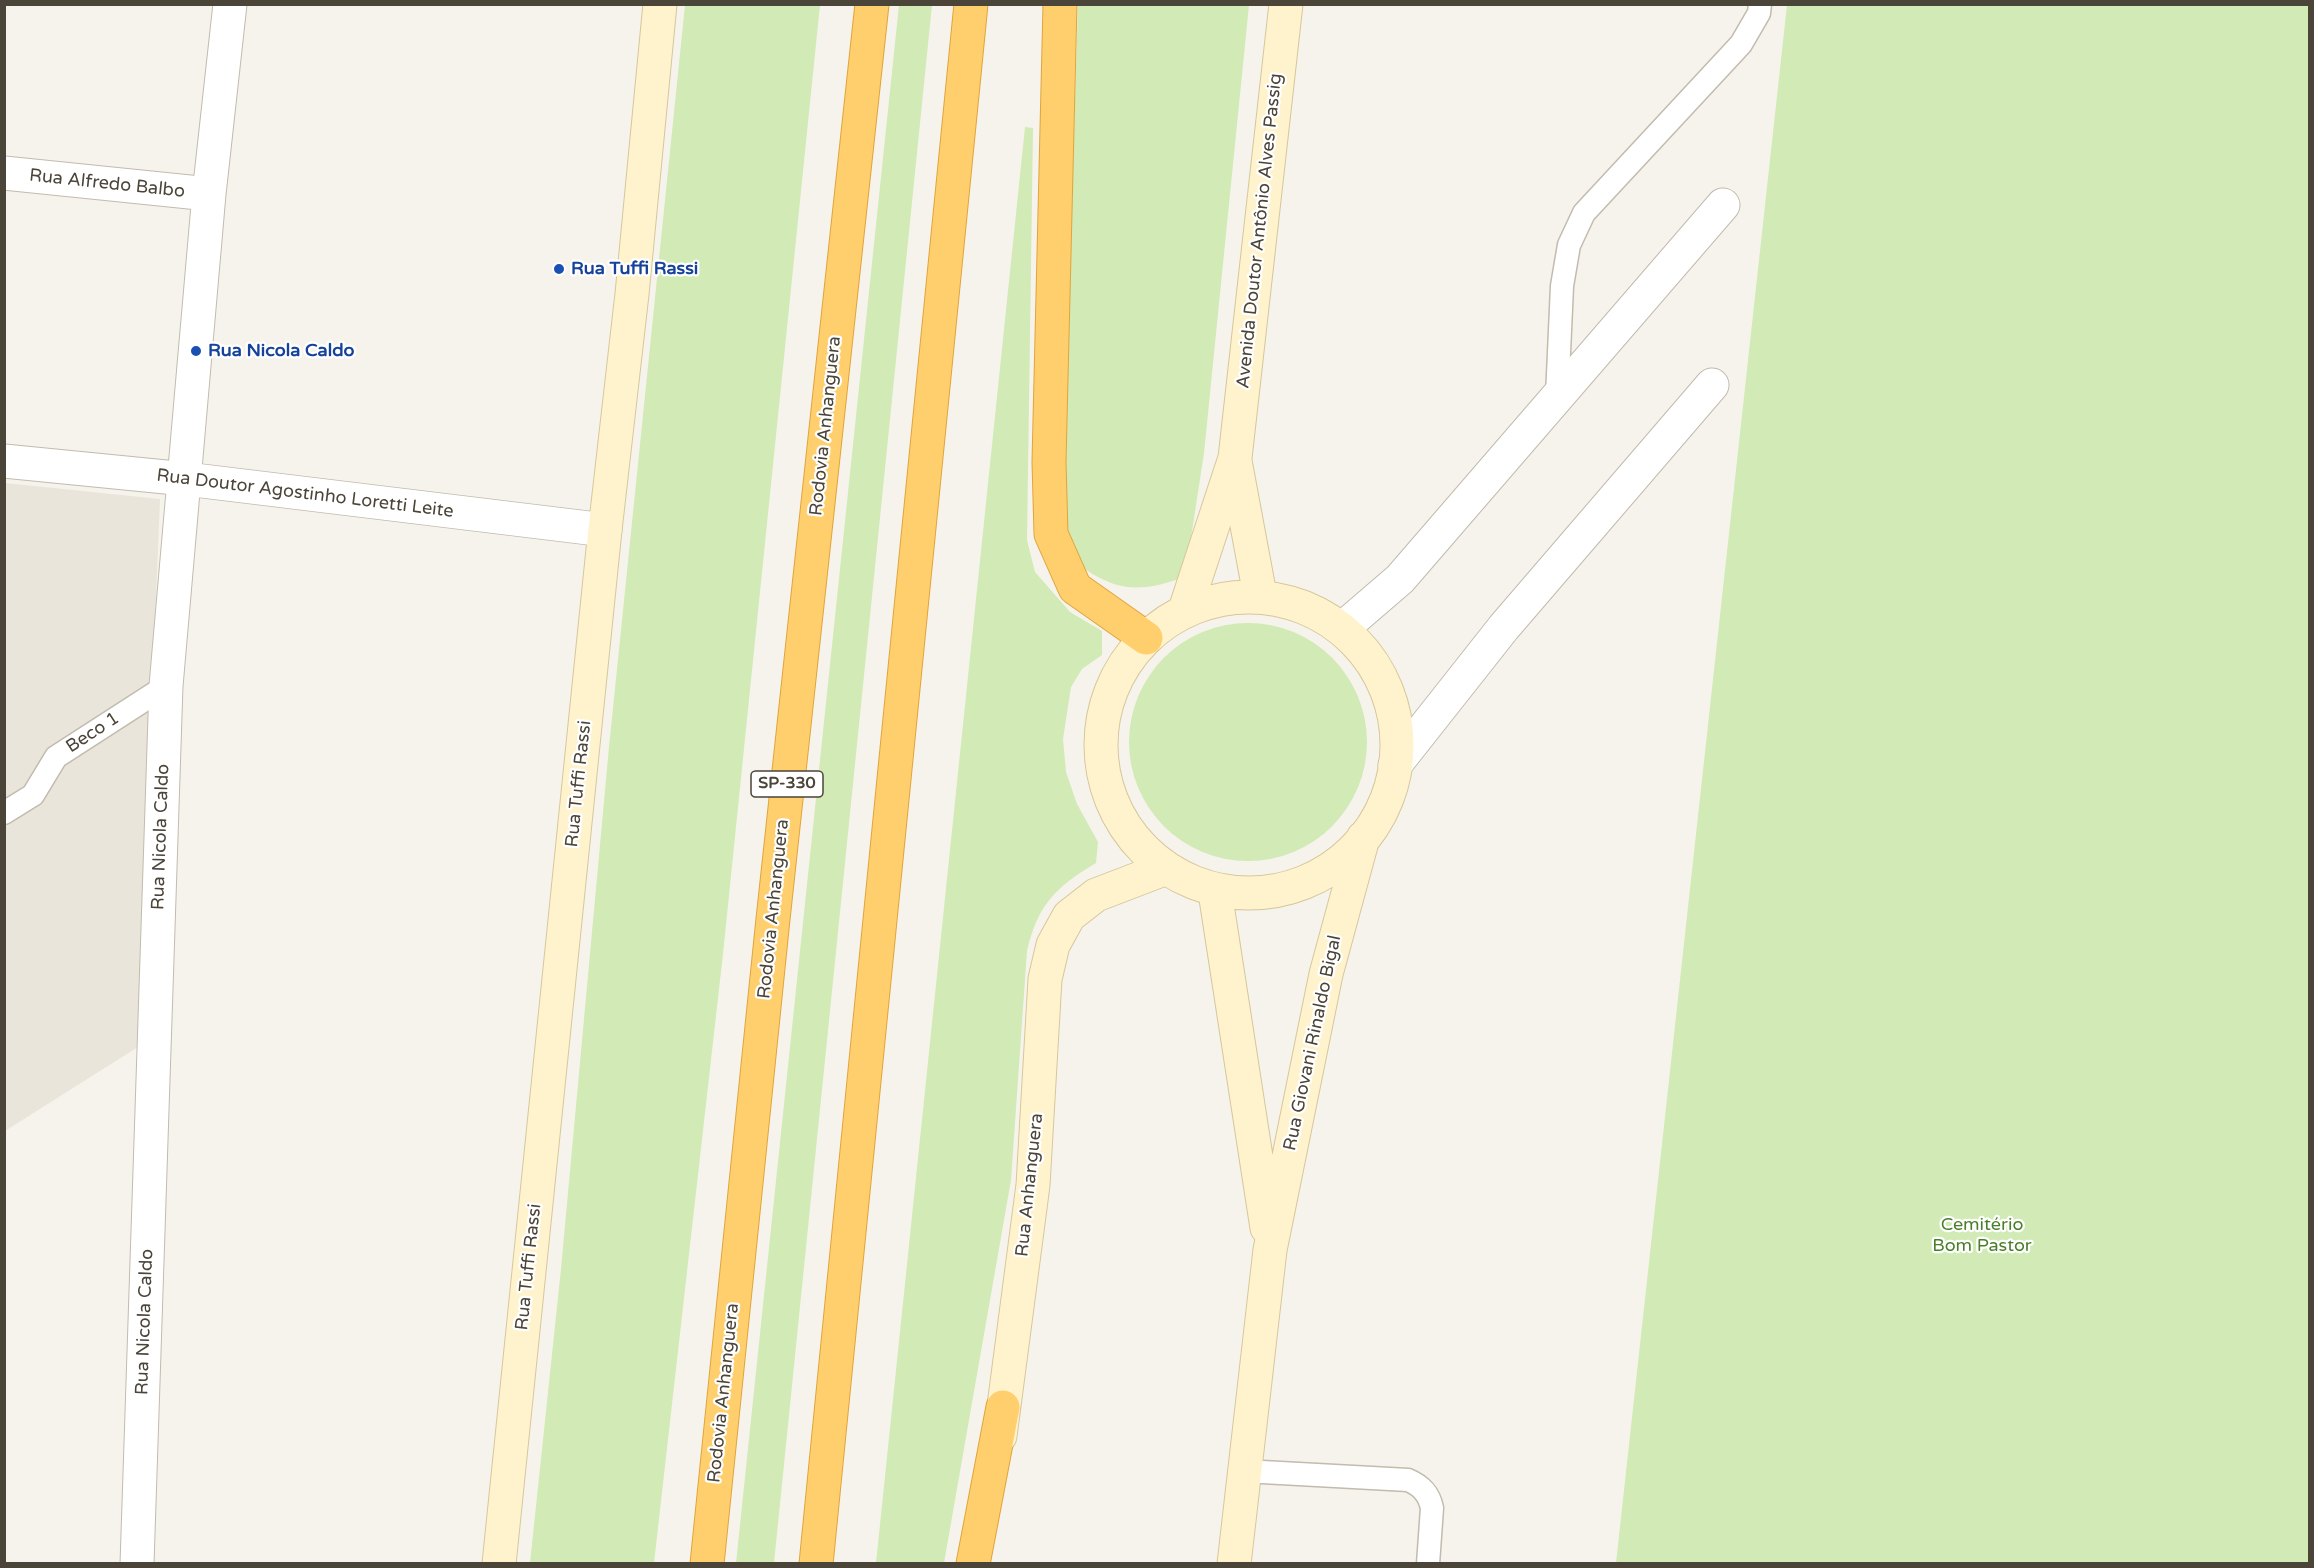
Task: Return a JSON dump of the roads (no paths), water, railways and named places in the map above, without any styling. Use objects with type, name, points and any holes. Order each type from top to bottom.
[{"type":"highway","name":"Rodovia Anhanguera","points":[[707,1563],[774,907],[872,4]]},
{"type":"highway","points":[[816,1563],[971,4]]},
{"type":"highway","points":[[1060,4],[1049,462],[1051,534],[1075,588],[1146,638]]},
{"type":"highway","points":[[973,1563],[1003,1407]]},
{"type":"street","name":"Rua Nicola Caldo","points":[[137,1563],[166,686],[186,479],[209,194],[230,4]]},
{"type":"street","name":"Rua Tuffi Rassi","points":[[499,1563],[605,530],[633,283],[660,4]]},
{"type":"street","name":"Avenida Doutor Antônio Alves Passig","points":[[1185,610],[1235,458],[1286,4]]},
{"type":"street","name":"Rua Alfredo Balbo","points":[[4,173],[209,194]]},
{"type":"street","points":[[1343,628],[1400,579],[1723,205]]},
{"type":"street","points":[[1395,765],[1504,627],[1712,385]]},
{"type":"street","name":"Avenida Doutor Antônio Alves Passig","points":[[1235,458],[1260,595]]},
{"type":"street","name":"Rua Doutor Agostinho Loretti Leite","points":[[4,461],[186,479],[605,530]]},
{"type":"street","points":[[1260,595],[1308,605],[1343,628],[1376,667],[1394,715],[1395,765],[1384,803],[1363,837],[1333,865],[1297,885],[1257,894],[1215,892],[1183,881],[1164,869],[1125,829],[1105,782],[1101,730],[1115,681],[1146,638],[1185,610],[1222,597],[1260,595]]},
{"type":"street","name":"Rua Giovani Rinaldo Bigal","points":[[1234,1563],[1270,1250],[1326,974],[1363,837]]},
{"type":"street","name":"Rua Anhanguera","points":[[989,1563],[1003,1407],[1033,1185],[1046,979],[1053,945],[1069,916],[1096,895],[1164,869]]},
{"type":"street","name":"Rua Giovani Rinaldo Bigal","points":[[1215,892],[1270,1250]]},
{"type":"lane","points":[[1557,397],[1562,286],[1569,245],[1584,213],[1741,44],[1759,14],[1760,4]]},
{"type":"lane","name":"Beco 1","points":[[4,813],[33,795],[56,758],[166,686]]},
{"type":"lane","points":[[1244,1471],[1408,1480],[1418,1485],[1430,1500],[1432,1508],[1428,1563]]},
{"type":"place","name":"Rua Tuffi Rassi","points":[[559,269]]},
{"type":"place","name":"Rua Nicola Caldo","points":[[196,351]]},
{"type":"park label","name":"Cemitério Bom Pastor","points":[[1982,1235]]}]
